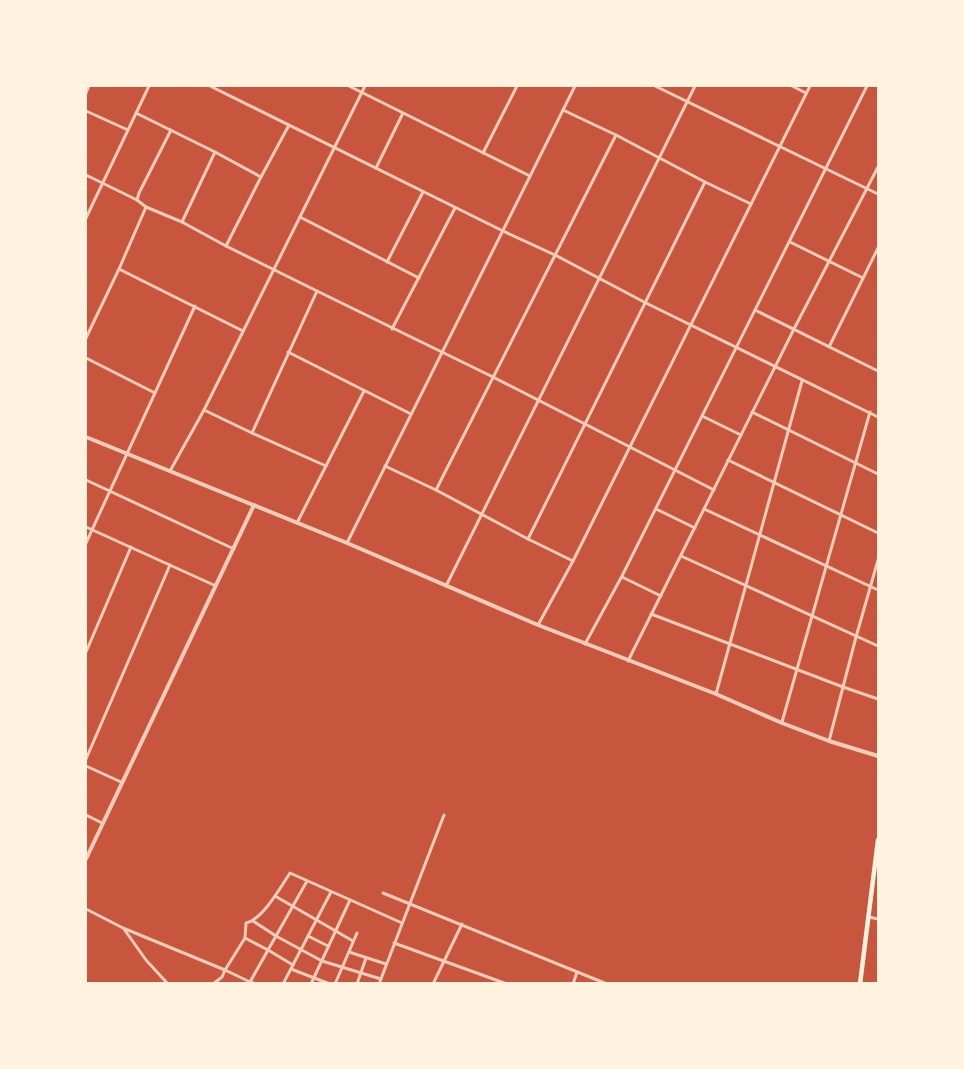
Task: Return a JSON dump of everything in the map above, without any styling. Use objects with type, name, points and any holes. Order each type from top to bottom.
[{"type":"highway","points":[[860,984],[879,840]]},
{"type":"street","points":[[86,93],[89,86]]},
{"type":"street","points":[[86,218],[149,86]]},
{"type":"street","points":[[212,86],[502,231],[555,255],[802,381],[879,417]]},
{"type":"street","points":[[349,86],[530,176]]},
{"type":"street","points":[[171,471],[204,410],[365,86]]},
{"type":"street","points":[[483,153],[517,86]]},
{"type":"street","points":[[347,543],[575,86]]},
{"type":"street","points":[[655,86],[879,194]]},
{"type":"street","points":[[446,585],[695,86]]},
{"type":"street","points":[[792,86],[806,93]]},
{"type":"street","points":[[538,625],[573,561],[810,86]]},
{"type":"street","points":[[585,644],[656,509],[867,86]]},
{"type":"street","points":[[563,110],[751,204]]},
{"type":"street","points":[[86,111],[128,130]]},
{"type":"street","points":[[136,113],[261,177]]},
{"type":"street","points":[[376,168],[403,113]]},
{"type":"street","points":[[226,246],[290,125]]},
{"type":"street","points":[[137,200],[171,130]]},
{"type":"street","points":[[436,490],[616,135]]},
{"type":"street","points":[[182,222],[215,152]]},
{"type":"street","points":[[628,661],[794,329],[879,167]]},
{"type":"street","points":[[86,175],[137,200],[146,207],[182,222],[392,329],[493,377],[714,490]]},
{"type":"street","points":[[528,539],[705,182]]},
{"type":"street","points":[[387,262],[423,192]]},
{"type":"street","points":[[86,338],[146,207]]},
{"type":"street","points":[[392,329],[455,207]]},
{"type":"street","points":[[300,216],[419,278]]},
{"type":"street","points":[[790,242],[863,278]]},
{"type":"street","points":[[829,347],[879,248]]},
{"type":"street","points":[[119,268],[243,331]]},
{"type":"street","points":[[252,433],[317,291]]},
{"type":"street","points":[[86,543],[195,306]]},
{"type":"street","points":[[755,310],[879,371]]},
{"type":"street","points":[[288,352],[411,414]]},
{"type":"street","points":[[86,358],[155,393]]},
{"type":"street","points":[[716,694],[802,381]]},
{"type":"street","points":[[297,523],[364,391]]},
{"type":"street","points":[[204,410],[326,466]]},
{"type":"street","points":[[752,412],[879,474]]},
{"type":"street","points":[[782,723],[870,412]]},
{"type":"street","points":[[702,416],[741,435]]},
{"type":"street","points":[[86,437],[347,543],[585,644],[716,694],[829,741],[879,756]]},
{"type":"street","points":[[728,460],[879,533]]},
{"type":"street","points":[[385,466],[573,561]]},
{"type":"street","points":[[86,480],[234,549]]},
{"type":"street","points":[[86,859],[254,505]]},
{"type":"street","points":[[656,509],[695,528]]},
{"type":"street","points":[[704,509],[879,590]]},
{"type":"street","points":[[86,527],[216,586]]},
{"type":"street","points":[[86,652],[131,547]]},
{"type":"street","points":[[680,556],[879,646]]},
{"type":"street","points":[[829,741],[879,560]]},
{"type":"street","points":[[86,759],[170,565]]},
{"type":"street","points":[[622,576],[661,596]]},
{"type":"street","points":[[651,614],[879,699]]},
{"type":"street","points":[[86,766],[121,782]]},
{"type":"street","points":[[86,815],[102,823]]},
{"type":"street","points":[[379,984],[444,815]]},
{"type":"street","points":[[213,984],[222,977],[245,938],[246,923],[253,921],[275,896],[290,873],[402,923]]},
{"type":"street","points":[[250,982],[307,881]]},
{"type":"street","points":[[284,984],[332,892]]},
{"type":"street","points":[[383,893],[608,984]]},
{"type":"street","points":[[275,896],[353,941]]},
{"type":"street","points":[[311,984],[350,900]]},
{"type":"street","points":[[86,909],[123,928],[258,984]]},
{"type":"street","points":[[869,917],[879,919]]},
{"type":"street","points":[[253,921],[322,961],[381,979]]},
{"type":"street","points":[[433,984],[462,924]]},
{"type":"street","points":[[123,928],[146,960],[168,984]]},
{"type":"street","points":[[335,984],[357,933]]},
{"type":"street","points":[[308,936],[329,946]]},
{"type":"street","points":[[245,938],[268,950],[292,967],[330,984]]},
{"type":"street","points":[[394,944],[507,984]]},
{"type":"street","points":[[349,952],[386,964]]},
{"type":"street","points":[[357,984],[366,958]]},
{"type":"street","points":[[573,984],[577,972]]}]
